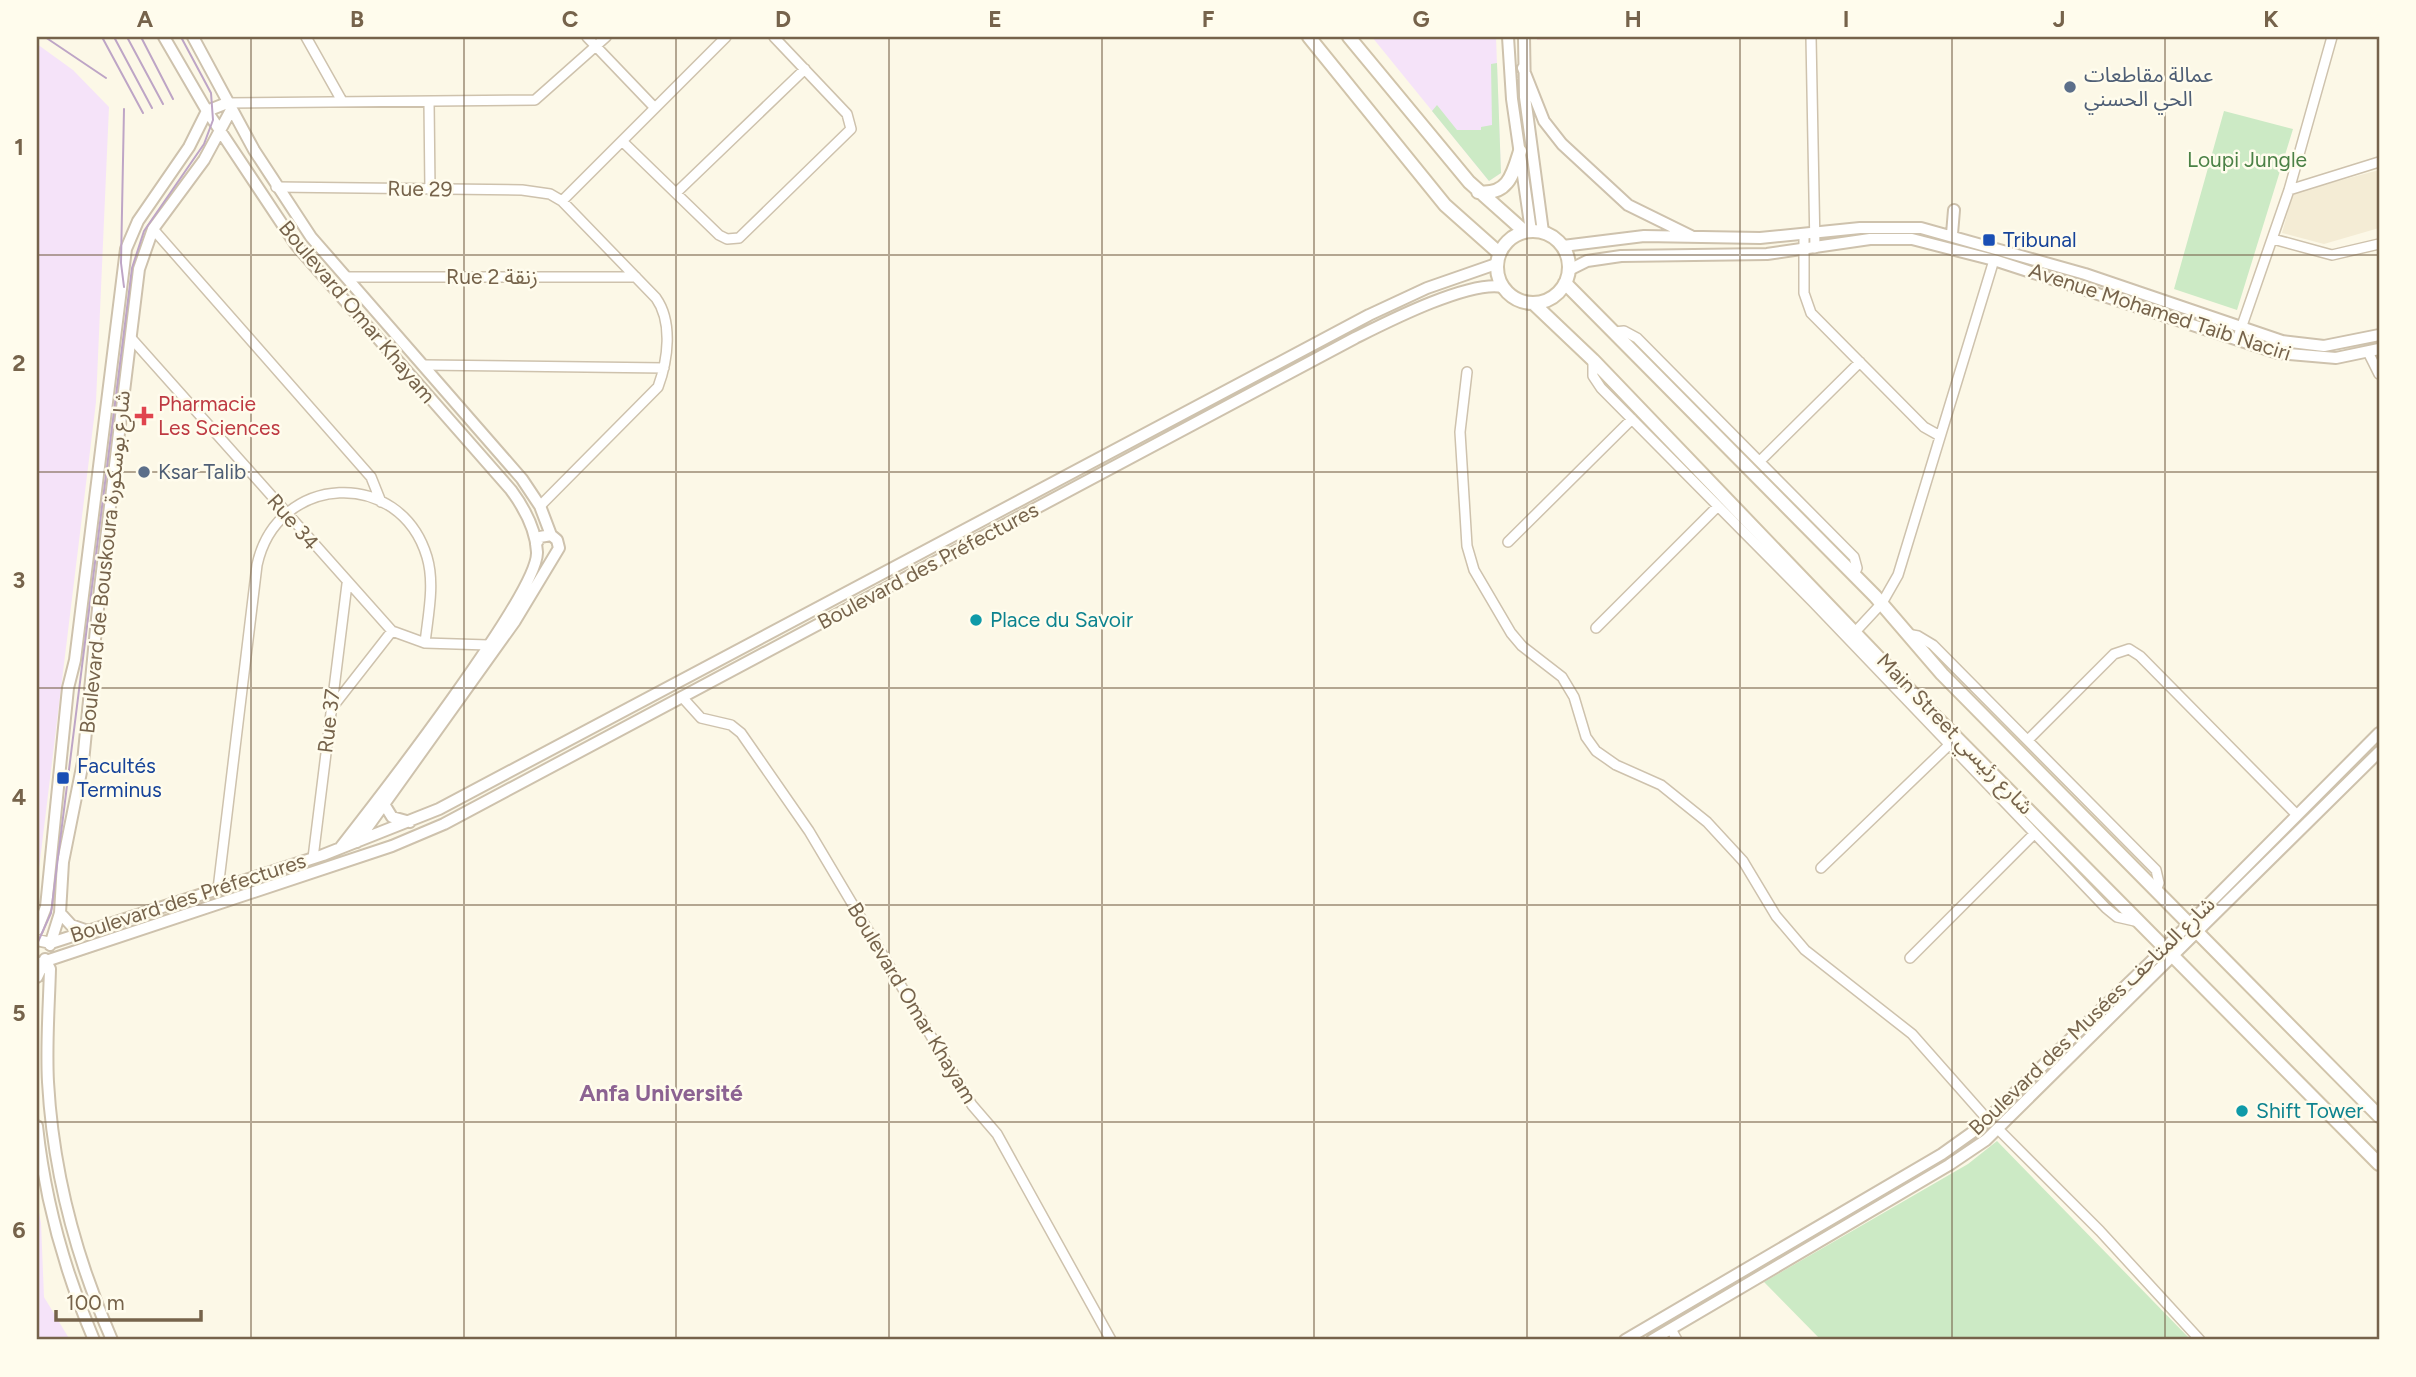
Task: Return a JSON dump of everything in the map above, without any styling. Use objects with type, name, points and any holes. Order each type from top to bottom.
[{"type":"main road","points":[[1309,37],[1445,205],[1498,258],[1503,288],[1516,299],[1533,303],[1552,298],[1567,277],[1563,246],[1533,231],[1478,192],[1349,37]]},
{"type":"main road","points":[[1478,192],[1495,191],[1508,183],[1520,152]]},
{"type":"main road","points":[[1498,258],[1512,237],[1533,231]]},
{"type":"main road","name":"Main Street شارع رئيسي","points":[[1567,277],[1614,332],[1882,603],[1942,674],[2379,1116]]},
{"type":"main road","name":"Main Street شارع رئيسي","points":[[1533,303],[1593,360],[1856,631],[1923,704],[2379,1164]]},
{"type":"street","name":"Boulevard Omar Khayam","points":[[164,37],[206,111],[296,245],[511,490],[531,522],[536,548]]},
{"type":"street","name":"Boulevard Omar Khayam","points":[[193,37],[276,187],[311,237],[505,459],[540,506],[551,535]]},
{"type":"street","points":[[318,37],[308,39],[342,101]]},
{"type":"street","points":[[587,37],[655,108]]},
{"type":"street","points":[[206,111],[254,100],[535,100],[606,37]]},
{"type":"street","points":[[540,506],[652,396],[664,368],[667,336],[663,308],[562,201],[726,37]]},
{"type":"street","points":[[622,141],[727,239],[739,238],[851,129],[850,117],[774,37]]},
{"type":"street","points":[[1508,37],[1520,152],[1533,231]]},
{"type":"street","points":[[1524,37],[1523,68],[1533,231]]},
{"type":"street","points":[[1811,37],[1809,249],[1804,293],[1808,307],[1924,427],[1940,436]]},
{"type":"street","points":[[2237,340],[2273,239],[2332,37]]},
{"type":"street","points":[[1523,68],[1544,121],[1562,144],[1619,199],[1693,237]]},
{"type":"street","points":[[676,193],[805,69]]},
{"type":"street","points":[[429,102],[430,190]]},
{"type":"street","name":"Boulevard de Bouskoura شارع بوسكورة","points":[[112,1340],[74,1237],[57,1160],[48,1081],[50,969],[41,961],[51,943],[60,913],[63,862],[90,707],[93,651],[139,270],[153,229],[204,160],[229,106]]},
{"type":"street","name":"Boulevard de Bouskoura شارع بوسكورة","points":[[37,930],[46,907],[68,688],[75,660],[126,249],[138,221],[189,147],[206,111]]},
{"type":"street","points":[[2288,190],[2379,162]]},
{"type":"street","name":"Rue 29","points":[[276,187],[522,190],[550,194],[562,201]]},
{"type":"street","points":[[1952,234],[1954,210]]},
{"type":"street","name":"Avenue Mohamed Taib Naciri","points":[[1563,246],[1630,237],[1760,238],[1900,226],[1952,234],[2085,274],[2282,341],[2310,346],[2337,345],[2379,335]]},
{"type":"street","points":[[153,229],[370,477],[381,502]]},
{"type":"street","name":"Avenue Mohamed Taib Naciri","points":[[1567,277],[1587,261],[1621,256],[1758,254],[1870,239],[1898,238],[1939,244],[1994,260],[2237,340],[2307,358],[2336,358],[2374,351]]},
{"type":"street","points":[[2273,239],[2332,255],[2379,244]]},
{"type":"street","name":"Boulevard des Préfectures","points":[[37,940],[51,943],[313,858],[410,822],[473,794],[1369,314],[1498,258]]},
{"type":"street","points":[[1856,631],[1882,603],[1898,575],[1994,260]]},
{"type":"street","name":"Rue 2 زنقة","points":[[347,277],[636,277]]},
{"type":"street","name":"Boulevard des Préfectures","points":[[41,961],[356,858],[444,824],[1385,323],[1476,289],[1494,285],[1503,288]]},
{"type":"street","points":[[1614,332],[1624,331],[1637,338],[1760,461],[1854,557],[1857,568],[1854,575]]},
{"type":"street","name":"Rue 34","points":[[131,338],[346,584],[392,631],[425,643],[488,645]]},
{"type":"street","points":[[2374,351],[2379,374]]},
{"type":"street","points":[[1593,360],[1594,380],[2034,834],[2111,913],[2124,920],[2139,922]]},
{"type":"street","points":[[1760,461],[1860,362]]},
{"type":"street","points":[[422,365],[664,368]]},
{"type":"street","points":[[1467,372],[1460,432],[1469,554],[1474,570],[1511,633],[1522,646],[1562,677],[1574,697],[1586,737],[1596,751],[1616,765],[1661,785],[1707,822],[1743,861],[1776,916],[1805,950],[1912,1034],[1989,1120]]},
{"type":"street","points":[[1508,542],[1632,419]]},
{"type":"street","points":[[218,889],[257,565],[268,534],[285,514],[315,496],[337,492],[359,494],[381,502],[411,526],[428,559],[430,591],[425,643]]},
{"type":"street","points":[[1596,628],[1718,506]]},
{"type":"street","points":[[339,849],[374,806],[488,645],[522,591],[543,535],[551,535],[557,540],[559,548],[515,621],[357,842],[356,858]]},
{"type":"street","points":[[536,548],[542,557],[552,557]]},
{"type":"street","points":[[927,552],[933,563]]},
{"type":"street","name":"Rue 37","points":[[313,858],[346,584]]},
{"type":"street","points":[[330,710],[392,631]]},
{"type":"street","points":[[1907,634],[1919,636],[1933,645],[2155,870],[2159,883],[2156,891]]},
{"type":"street","points":[[2028,740],[2114,654],[2129,649],[2137,653],[2297,815]]},
{"type":"street","points":[[684,682],[686,695]]},
{"type":"street","name":"Boulevard Omar Khayam","points":[[686,695],[701,719],[731,725],[741,733],[793,806],[959,1084],[976,1111],[997,1134],[1111,1340]]},
{"type":"street","name":"Boulevard des Musées شارع المتاحف","points":[[1652,1340],[1949,1165],[1998,1129],[2194,928],[2297,815],[2379,733]]},
{"type":"street","points":[[1821,868],[1949,745]]},
{"type":"street","name":"Boulevard des Musées شارع المتاحف","points":[[2194,928],[2379,752]]},
{"type":"street","points":[[384,804],[392,817],[410,822]]},
{"type":"street","points":[[1909,958],[2034,834]]},
{"type":"street","name":"Boulevard des Préfectures","points":[[337,864],[339,849]]},
{"type":"street","points":[[60,913],[69,923],[88,931]]},
{"type":"street","name":"Boulevard des Musées شارع المتاحف","points":[[1625,1340],[1942,1154],[1989,1120],[2170,953]]},
{"type":"street","points":[[37,977],[41,961]]},
{"type":"street","points":[[37,1126],[44,1180],[60,1245],[94,1340]]},
{"type":"street","points":[[1998,1129],[2100,1231],[2200,1340]]},
{"type":"street","points":[[1671,1329],[1677,1340]]},
{"type":"shaded area","points":[[1372,37],[1496,37],[1501,173],[1489,181]]},
{"type":"shaded area","points":[[1537,37],[1726,37],[1537,40]]},
{"type":"shaded area","points":[[37,44],[73,70],[109,107],[96,402],[37,885]]},
{"type":"shaded area","points":[[2379,170],[2379,228],[2324,244],[2282,233],[2293,193]]},
{"type":"shaded area","points":[[37,1202],[41,1223],[44,1297],[70,1340],[37,1340]]},
{"type":"green space","points":[[1497,63],[1501,173],[1489,181],[1432,111],[1437,105],[1457,130],[1481,130],[1481,127],[1492,125],[1491,64]]},
{"type":"green space","name":"Loupi Jungle","points":[[2224,111],[2293,129],[2237,310],[2174,289]]},
{"type":"green space","points":[[1997,1141],[2191,1340],[1821,1340],[1764,1282],[1968,1164]]},
{"type":"tram line","points":[[45,37],[106,78]]},
{"type":"tram line","points":[[102,37],[143,113]]},
{"type":"tram line","points":[[114,37],[152,108]]},
{"type":"tram line","points":[[127,37],[163,104]]},
{"type":"tram line","points":[[141,37],[173,99]]},
{"type":"tram line","points":[[37,944],[51,913],[132,268],[144,231],[204,144],[213,120],[211,93],[181,37]]},
{"type":"tram line","points":[[124,109],[121,263],[124,287]]},
{"type":"place","name":"عمالة مقاطعات الحي الحسني","points":[[2070,87]]},
{"type":"place","name":"Tribunal","points":[[1989,240]]},
{"type":"place","name":"Pharmacie Les Sciences","points":[[144,416]]},
{"type":"place","name":"Ksar Talib","points":[[144,472]]},
{"type":"place","name":"Place du Savoir","points":[[976,620]]},
{"type":"place","name":"Facultés Terminus","points":[[63,778]]},
{"type":"place","name":"Shift Tower","points":[[2242,1111]]},
{"type":"district","name":"Anfa Université","points":[[661,1093]]}]
